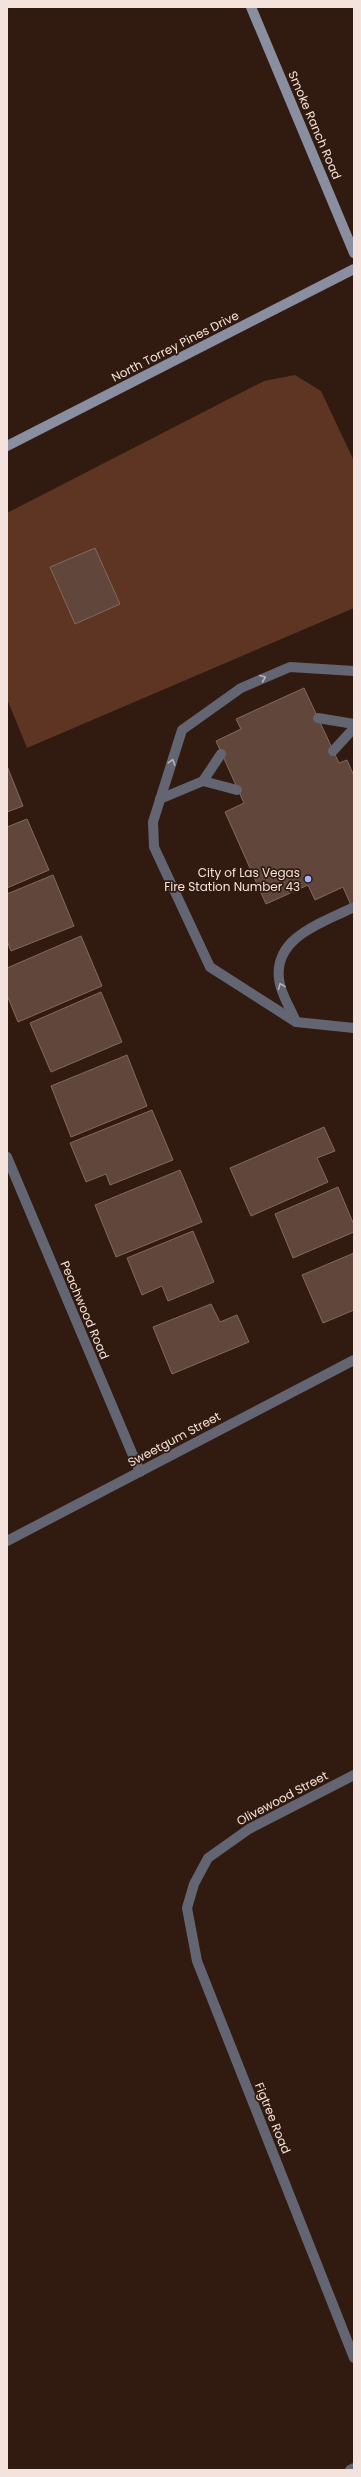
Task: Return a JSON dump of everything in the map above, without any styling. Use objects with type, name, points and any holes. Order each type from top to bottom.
[{"type":"main road","name":"Smoke Ranch Road","points":[[251,7],[354,253]]},
{"type":"main road","name":"North Torrey Pines Drive","points":[[7,446],[354,269]]},
{"type":"street","points":[[354,671],[290,667],[241,688],[182,730],[153,822],[154,847],[210,967],[296,1022],[354,1028]]},
{"type":"street","points":[[318,718],[354,724]]},
{"type":"street","points":[[333,751],[354,728]]},
{"type":"street","points":[[160,799],[203,781],[221,754]]},
{"type":"street","points":[[203,781],[238,790]]},
{"type":"street","points":[[296,1022],[279,980],[280,958],[298,935],[352,908]]},
{"type":"street","name":"Peachwood Road","points":[[7,1157],[140,1472]]},
{"type":"street","name":"Sweetgum Street","points":[[7,1542],[354,1360]]},
{"type":"street","name":"Olivewood Street","points":[[194,1884],[208,1858],[249,1829],[354,1775]]},
{"type":"street","name":"Figtree Road","points":[[194,1884],[187,1908],[197,1961],[354,2358]]},
{"type":"street","points":[[350,2470],[354,2468]]},
{"type":"shaded area","points":[[295,375],[321,391],[354,461],[354,608],[27,748],[7,699],[7,513],[264,381]]},
{"type":"building","points":[[95,548],[120,604],[75,624],[50,567]]},
{"type":"building","points":[[304,688],[339,763],[347,760],[354,776],[354,912],[343,887],[315,900],[308,885],[266,904],[225,812],[244,803],[216,741],[241,729],[236,719]]},
{"type":"building","points":[[7,766],[23,806],[7,812]]},
{"type":"building","points":[[27,819],[49,870],[7,888],[7,827]]},
{"type":"building","points":[[53,875],[74,926],[11,951],[7,941],[7,894]]},
{"type":"building","points":[[81,936],[102,986],[18,1022],[7,995],[7,968]]},
{"type":"building","points":[[101,992],[122,1042],[51,1072],[30,1023]]},
{"type":"building","points":[[127,1055],[147,1106],[71,1137],[51,1086]]},
{"type":"building","points":[[152,1110],[173,1160],[110,1185],[106,1174],[86,1182],[70,1143]]},
{"type":"building","points":[[324,1127],[335,1151],[317,1158],[328,1182],[251,1216],[230,1168]]},
{"type":"building","points":[[180,1170],[202,1222],[116,1257],[95,1205]]},
{"type":"building","points":[[338,1187],[354,1225],[354,1232],[293,1258],[275,1214]]},
{"type":"building","points":[[193,1231],[214,1282],[168,1301],[162,1286],[142,1295],[127,1258]]},
{"type":"building","points":[[354,1253],[354,1310],[323,1323],[302,1275]]},
{"type":"building","points":[[211,1304],[220,1322],[237,1315],[249,1342],[172,1374],[153,1327]]},
{"type":"place","name":"City of Las Vegas Fire Station Number 43","points":[[308,879]]}]
